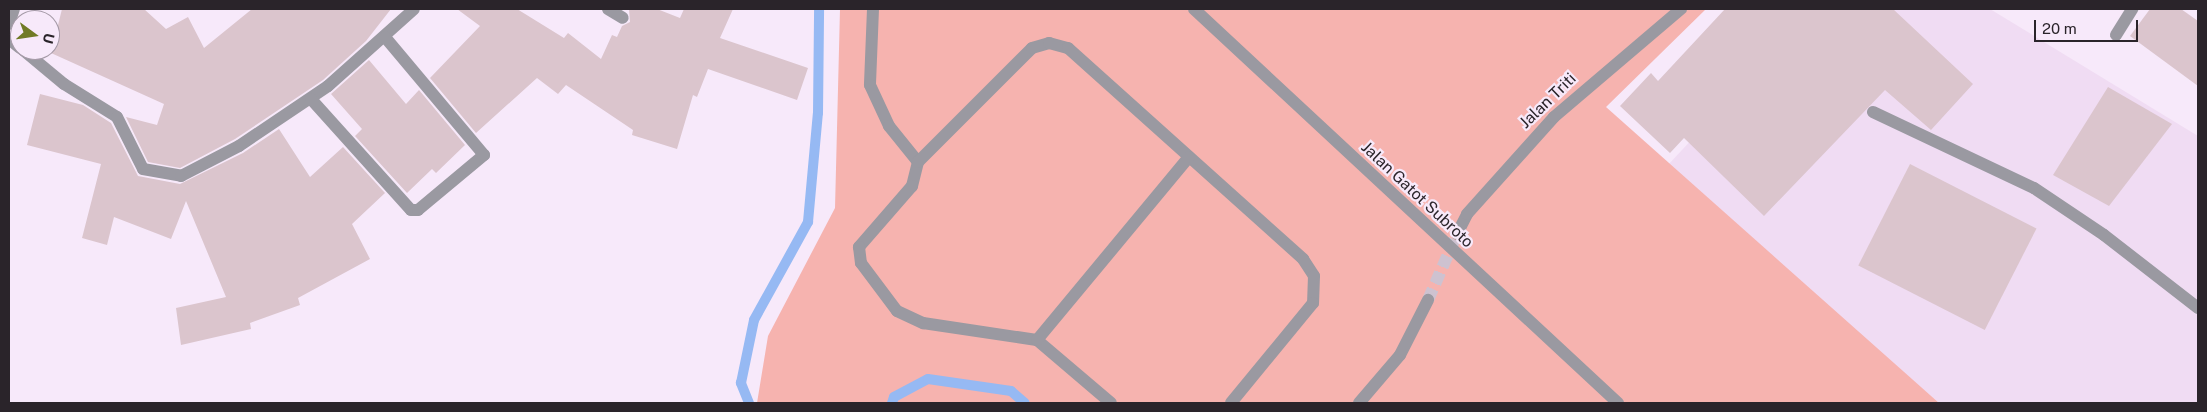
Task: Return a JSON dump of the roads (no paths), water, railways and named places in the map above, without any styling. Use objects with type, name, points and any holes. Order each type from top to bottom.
[{"type":"street","points":[[9,24],[14,9]]},
{"type":"street","points":[[35,60],[64,84],[117,117],[143,169],[181,176],[202,168],[311,99],[385,37],[414,9]]},
{"type":"street","points":[[608,9],[623,18]]},
{"type":"street","points":[[872,9],[870,85],[889,126],[918,162]]},
{"type":"street","name":"Jalan Gatot Subroto","points":[[1194,9],[1618,403]]},
{"type":"street","name":"Jalan Triti","points":[[1456,234],[1467,214],[1554,117],[1681,9]]},
{"type":"street","points":[[2116,35],[2132,9]]},
{"type":"street","points":[[311,99],[410,210],[418,210],[484,155],[385,37]]},
{"type":"street","points":[[1111,403],[1037,340],[923,323],[897,311],[861,263],[859,246],[912,186],[918,162],[1032,48],[1049,43],[1068,48],[1303,258],[1314,276],[1314,303],[1231,403]]},
{"type":"street","points":[[1874,112],[2034,188],[2104,235],[2198,308]]},
{"type":"street","points":[[1037,340],[1189,157]]},
{"type":"street","points":[[1359,403],[1400,355],[1428,300]]},
{"type":"waterway","points":[[749,403],[741,383],[754,320],[808,222],[818,113],[819,9]]},
{"type":"waterway","points":[[892,403],[894,397],[928,379],[1011,391],[1025,403]]},
{"type":"tunnel","points":[[1428,300],[1457,234]]}]
